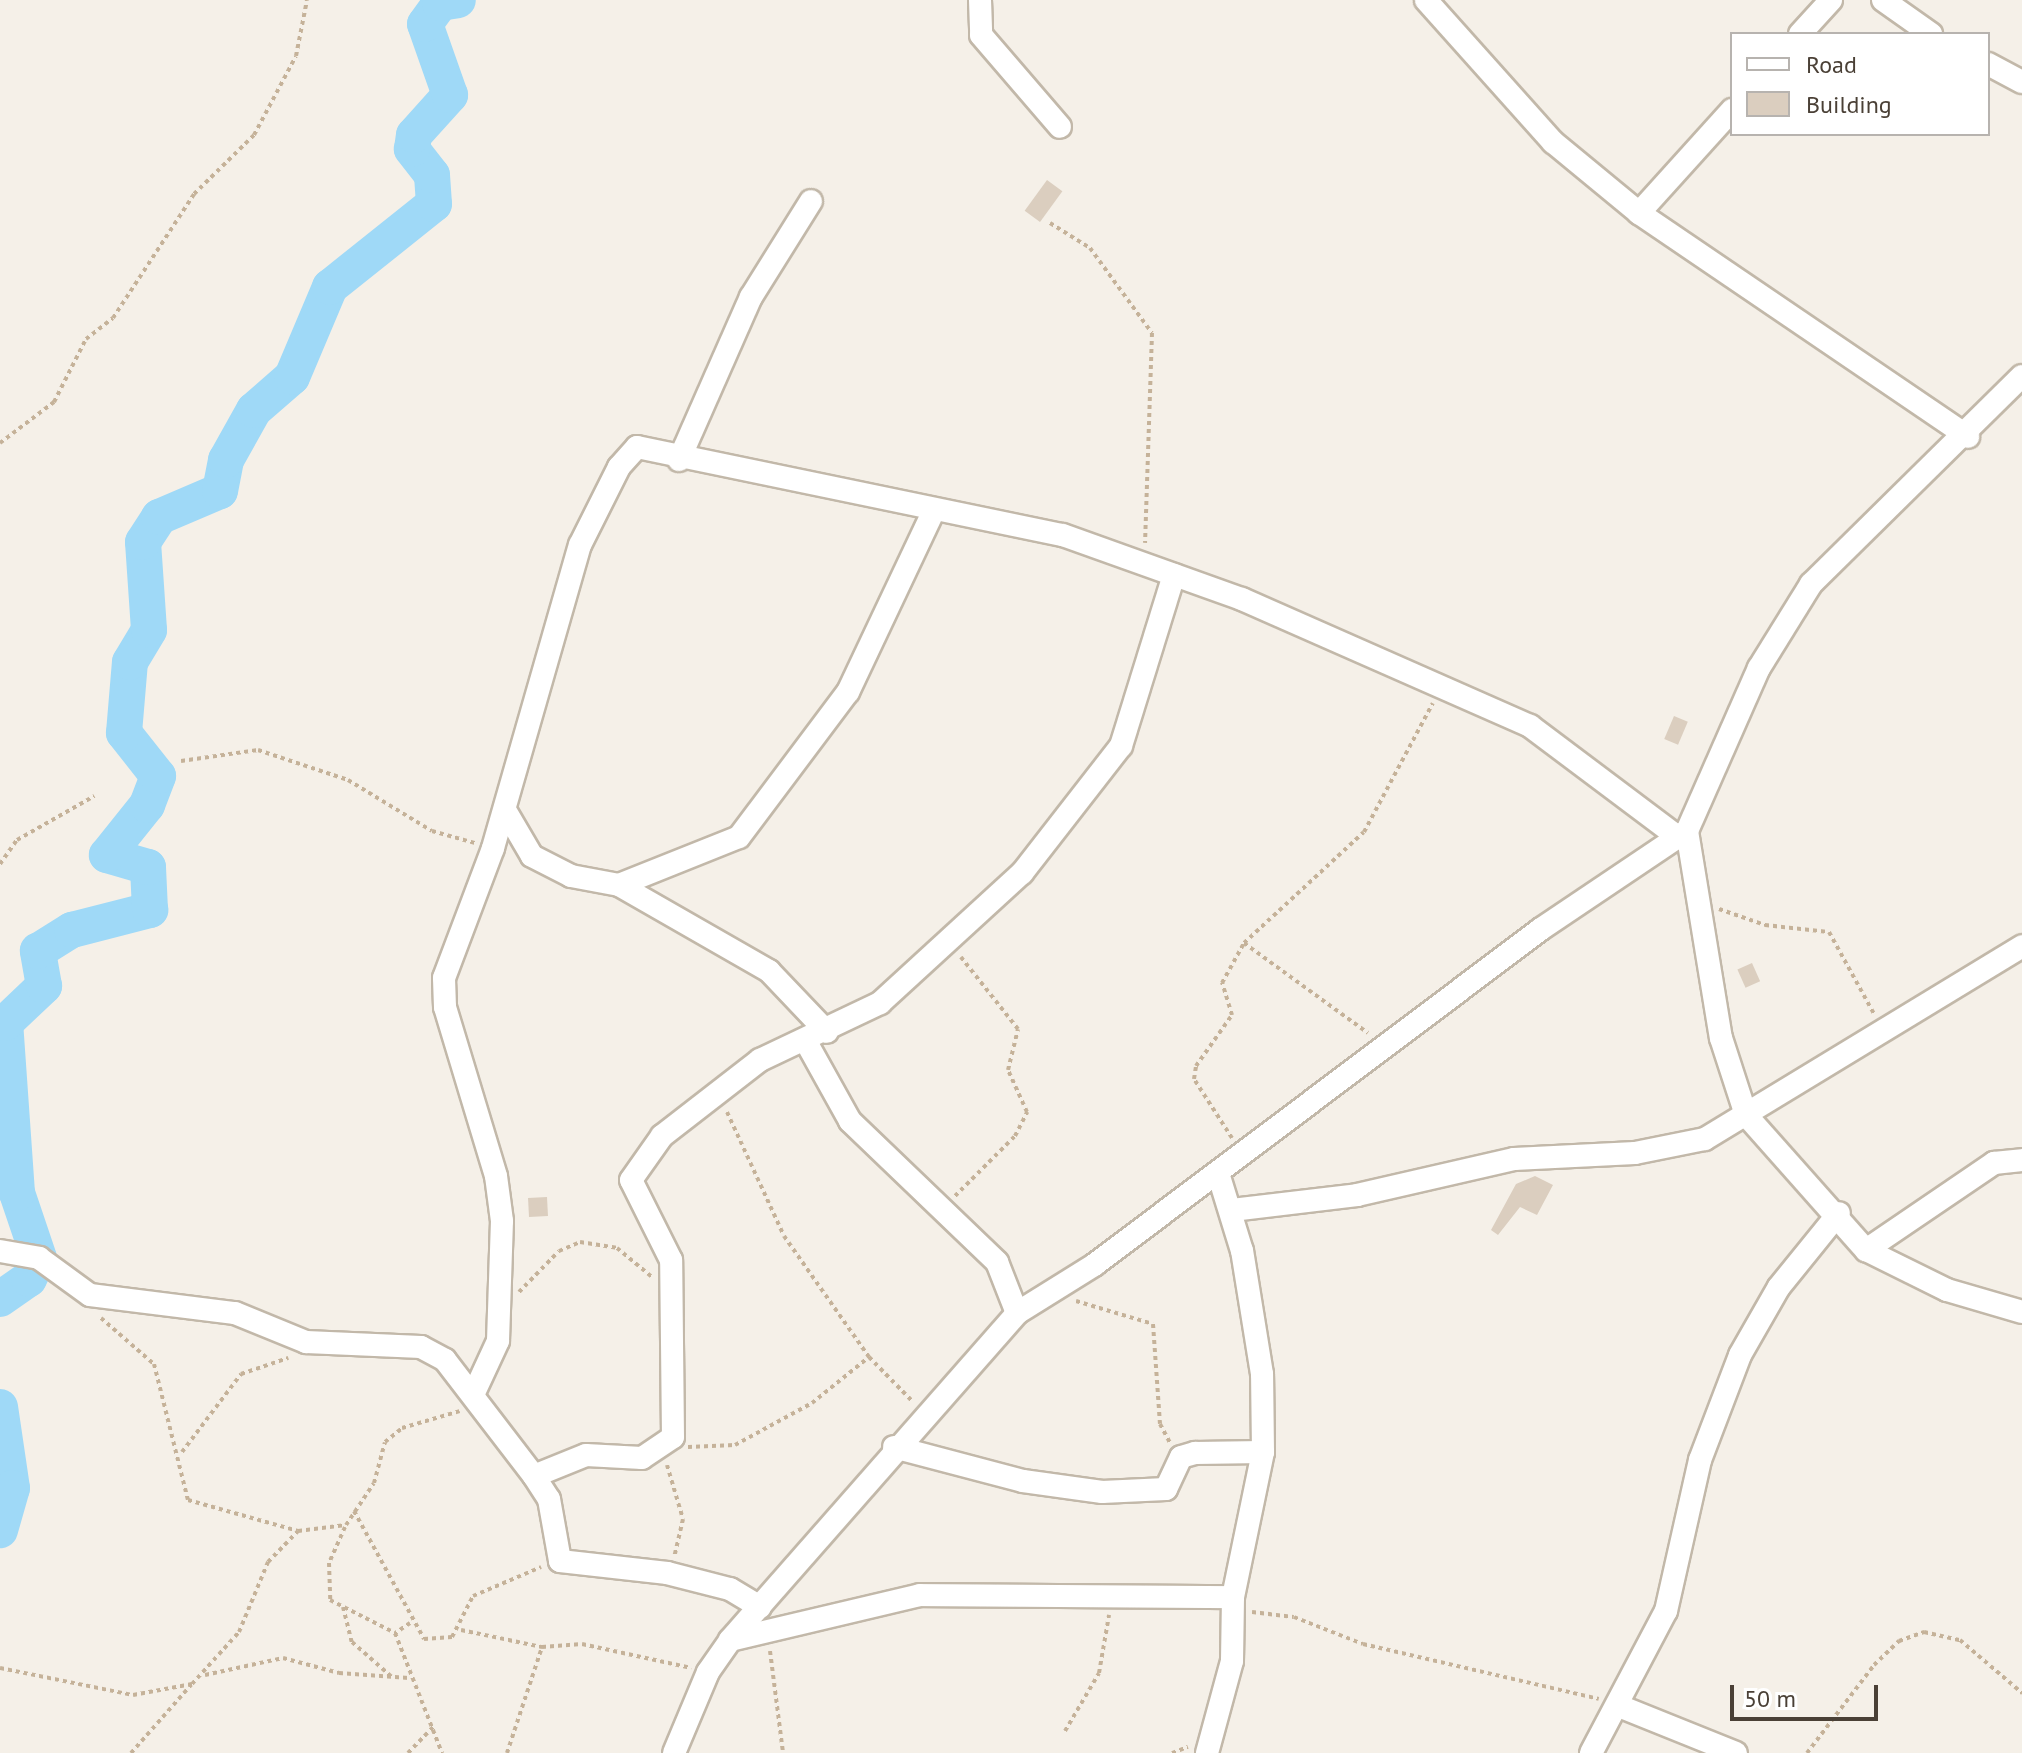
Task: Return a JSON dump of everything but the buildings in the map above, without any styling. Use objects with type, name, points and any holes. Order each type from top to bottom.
[{"type":"street","points":[[980,0],[981,35],[1060,127]]},
{"type":"street","points":[[1426,0],[1553,142],[1639,213],[1968,437]]},
{"type":"street","points":[[1802,32],[1831,0]]},
{"type":"street","points":[[1883,0],[1928,32]]},
{"type":"street","points":[[1990,65],[2022,82]]},
{"type":"street","points":[[1639,213],[1730,112]]},
{"type":"street","points":[[679,460],[751,297],[811,201]]},
{"type":"street","points":[[674,1753],[708,1672],[730,1640],[923,1412],[1017,1313],[1047,1295],[1389,1050],[1541,929],[1683,834],[1759,668],[1811,584],[1968,437],[2022,376]]},
{"type":"street","points":[[477,1399],[498,1341],[502,1311],[496,1176],[445,1007],[448,954],[493,848],[552,633],[599,501],[637,447],[649,444],[679,460],[1063,535],[1174,575],[1530,726],[1683,834],[1727,1068],[1746,1115],[1839,1213],[1866,1250],[1947,1290],[2022,1312]]},
{"type":"street","points":[[619,885],[739,837],[848,692],[933,512]]},
{"type":"street","points":[[534,1476],[586,1455],[642,1458],[671,1442],[667,1241],[631,1180],[677,1119],[717,1088],[880,1003],[951,945],[1106,772],[1121,746],[1174,575]]},
{"type":"street","points":[[505,810],[532,856],[571,876],[619,885],[769,971],[827,1032]]},
{"type":"street","points":[[1232,1210],[1373,1192],[1514,1159],[1669,1148],[1705,1139],[1884,1034],[2022,946]]},
{"type":"street","points":[[805,1040],[850,1121],[945,1206],[997,1262],[1017,1313]]},
{"type":"street","points":[[1866,1250],[1994,1163],[2022,1160]]},
{"type":"street","points":[[1207,1753],[1232,1661],[1234,1604],[1263,1452],[1262,1374],[1232,1210],[1218,1173]]},
{"type":"street","points":[[1591,1753],[1619,1706],[1666,1611],[1700,1460],[1726,1385],[1779,1287],[1839,1213]]},
{"type":"street","points":[[0,1251],[39,1258],[90,1295],[235,1313],[306,1342],[421,1347],[445,1360],[549,1499],[560,1561],[667,1573],[730,1589],[760,1607]]},
{"type":"street","points":[[894,1447],[1023,1481],[1102,1492],[1166,1489],[1181,1457],[1263,1452]]},
{"type":"street","points":[[730,1640],[920,1595],[1110,1592],[1234,1604]]},
{"type":"street","points":[[1619,1706],[1736,1753]]},
{"type":"path","points":[[0,443],[54,402],[86,339],[113,318],[194,194],[254,135],[296,56],[307,0]]},
{"type":"path","points":[[1050,223],[1090,248],[1152,333],[1145,566]]},
{"type":"path","points":[[1244,1155],[1194,1079],[1196,1066],[1232,1015],[1222,983],[1244,943],[1364,832],[1440,686]]},
{"type":"path","points":[[181,761],[258,750],[348,780],[432,831],[493,848]]},
{"type":"path","points":[[0,864],[17,840],[94,796]]},
{"type":"path","points":[[1698,902],[1765,925],[1829,932],[1884,1034]]},
{"type":"path","points":[[1244,943],[1389,1050]]},
{"type":"path","points":[[945,1206],[1015,1136],[1027,1112],[1008,1070],[1018,1029],[951,945]]},
{"type":"path","points":[[717,1088],[784,1236],[869,1357],[923,1412]]},
{"type":"path","points":[[502,1311],[559,1251],[580,1242],[617,1248],[670,1292]]},
{"type":"path","points":[[90,1295],[100,1317],[154,1364],[182,1452],[188,1500],[298,1531],[346,1525]]},
{"type":"path","points":[[1047,1295],[1132,1312],[1153,1324],[1160,1424],[1181,1457]]},
{"type":"path","points":[[182,1452],[241,1374],[288,1358],[306,1342]]},
{"type":"path","points":[[667,1573],[683,1519],[667,1480],[671,1442],[701,1451],[735,1445],[812,1403],[869,1357]]},
{"type":"path","points":[[442,1753],[409,1678],[395,1633],[330,1600],[326,1583],[346,1525],[374,1483],[385,1442],[402,1428],[477,1399]]},
{"type":"path","points":[[354,1511],[392,1573],[410,1623],[424,1639],[461,1630],[542,1647],[582,1644],[708,1672]]},
{"type":"path","points":[[131,1753],[239,1632],[268,1562],[298,1531]]},
{"type":"path","points":[[461,1630],[473,1596],[560,1561]]},
{"type":"path","points":[[1065,1731],[1099,1673],[1110,1592]]},
{"type":"path","points":[[1234,1604],[1294,1617],[1363,1644],[1619,1706]]},
{"type":"path","points":[[343,1607],[352,1642],[394,1679]]},
{"type":"path","points":[[395,1633],[410,1623]]},
{"type":"path","points":[[1807,1753],[1874,1665],[1899,1641],[1924,1632],[1960,1640],[2022,1693]]},
{"type":"path","points":[[767,1633],[783,1753]]},
{"type":"path","points":[[507,1753],[542,1647]]},
{"type":"path","points":[[203,1675],[283,1658],[394,1679],[409,1678]]},
{"type":"path","points":[[0,1668],[133,1695],[192,1684]]},
{"type":"path","points":[[408,1753],[433,1727]]},
{"type":"waterway","points":[[0,1299],[29,1279],[39,1258],[17,1193],[5,1023],[44,986],[38,951],[72,930],[150,910],[148,867],[107,855],[147,805],[158,776],[124,733],[130,662],[149,630],[143,542],[159,517],[220,491],[226,460],[254,410],[292,377],[330,287],[434,204],[432,175],[412,149],[414,135],[450,95],[425,24],[440,3],[458,0]]},
{"type":"waterway","points":[[0,1407],[12,1488],[0,1530]]}]
